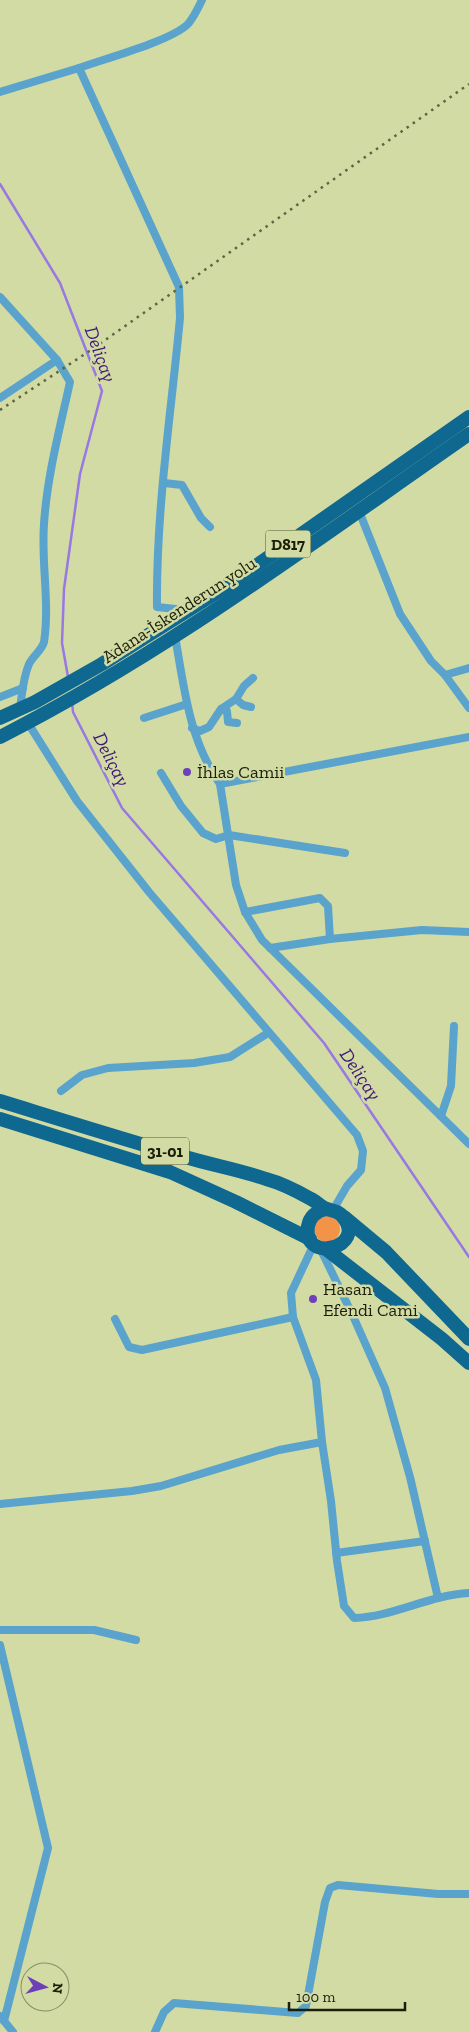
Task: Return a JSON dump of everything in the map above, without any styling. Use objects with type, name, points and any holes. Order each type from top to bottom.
[{"type":"highway","name":"D817","points":[[0,718],[34,702],[102,664],[230,584],[469,417]]},
{"type":"highway","name":"Adana-İskenderun yolu","points":[[0,737],[109,677],[236,598],[469,434]]},
{"type":"highway","name":"31-01","points":[[0,1102],[267,1179],[313,1200],[334,1212],[386,1252],[469,1339]]},
{"type":"highway","name":"31-01","points":[[0,1119],[170,1172],[236,1202],[317,1245],[442,1339],[469,1363]]},
{"type":"highway","points":[[320,1211],[334,1212],[348,1229],[344,1242],[333,1249],[317,1245],[308,1232],[310,1220],[320,1211]]},
{"type":"street","points":[[0,92],[79,68],[162,39],[188,24],[202,0]]},
{"type":"street","points":[[79,68],[179,287],[180,318],[164,483],[157,571],[157,607],[187,610]]},
{"type":"street","points":[[0,297],[57,360],[70,382],[51,469],[44,523],[43,545],[47,602],[43,645],[30,663],[20,708]]},
{"type":"street","points":[[0,398],[57,360]]},
{"type":"street","points":[[164,483],[182,485],[201,518],[210,527]]},
{"type":"street","points":[[359,511],[400,614],[431,661],[445,675],[469,708]]},
{"type":"street","points":[[174,636],[192,728],[210,771],[220,784],[236,886],[245,912],[262,940],[469,1144]]},
{"type":"street","points":[[445,675],[469,668]]},
{"type":"street","points":[[192,728],[200,731],[209,727],[221,709],[236,699],[244,686],[253,678]]},
{"type":"street","points":[[0,697],[23,688]]},
{"type":"street","points":[[236,699],[243,705],[251,707]]},
{"type":"street","points":[[144,718],[187,704]]},
{"type":"street","points":[[221,709],[227,711],[228,722],[237,723]]},
{"type":"street","points":[[28,723],[77,802],[149,892],[357,1135],[363,1151],[361,1170],[347,1186],[334,1212]]},
{"type":"street","points":[[220,784],[469,737]]},
{"type":"street","points":[[161,773],[181,806],[203,834],[216,839],[229,835],[345,853]]},
{"type":"street","points":[[245,912],[320,898],[328,906],[330,939]]},
{"type":"street","points":[[270,948],[330,939],[422,930],[469,932]]},
{"type":"street","points":[[441,1116],[451,1086],[454,1026]]},
{"type":"street","points":[[61,1091],[82,1075],[108,1068],[194,1063],[230,1057],[268,1033]]},
{"type":"street","points":[[317,1245],[291,1293],[293,1317],[316,1380],[322,1442],[344,1606],[354,1618],[371,1618],[451,1594],[469,1593]]},
{"type":"street","points":[[317,1245],[353,1316],[385,1388],[410,1477],[438,1598]]},
{"type":"street","points":[[115,1319],[129,1347],[142,1350],[293,1317]]},
{"type":"street","points":[[0,1504],[132,1491],[161,1486],[279,1450],[322,1442]]},
{"type":"street","points":[[336,1553],[425,1541]]},
{"type":"street","points":[[0,1630],[94,1630],[136,1640]]},
{"type":"street","points":[[0,1645],[48,1848],[2,2018],[13,2032]]},
{"type":"street","points":[[155,2032],[164,2012],[174,2003],[298,2014],[306,2006],[325,1902],[330,1888],[338,1884],[438,1894],[469,1894]]},
{"type":"shaded area","points":[[327,1216],[336,1220],[340,1229],[336,1238],[327,1242],[318,1238],[314,1229],[318,1220]]},
{"type":"waterway","name":"Deliçay","points":[[0,184],[60,283],[102,391],[80,474],[64,589],[62,643],[68,677]]},
{"type":"waterway","name":"Deliçay","points":[[72,702],[73,712],[122,808],[324,1043],[469,1257]]},
{"type":"railway","points":[[0,410],[91,350],[469,84]]},
{"type":"place","name":"İhlas Camii","points":[[187,772]]},
{"type":"place","name":"Hasan Efendi Cami","points":[[313,1299]]}]
